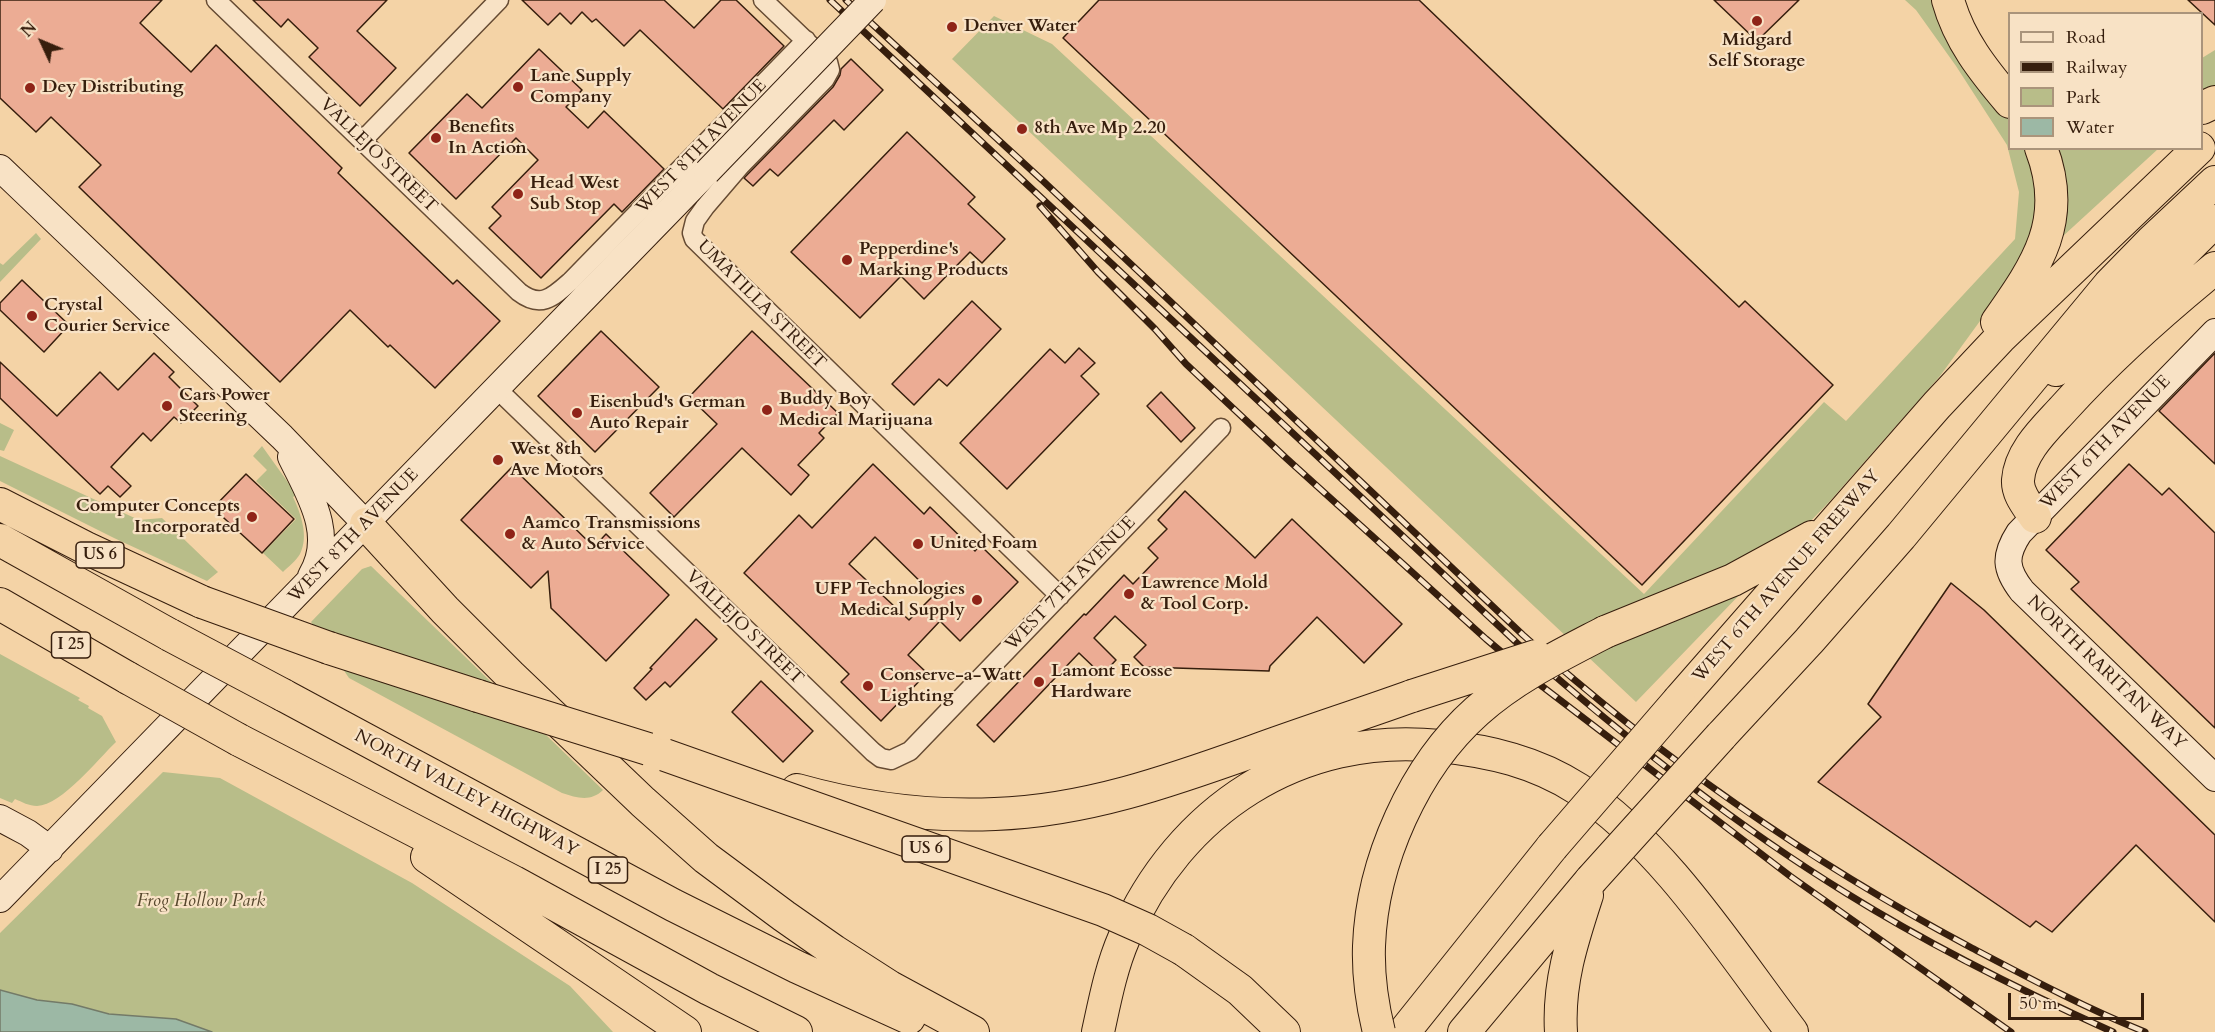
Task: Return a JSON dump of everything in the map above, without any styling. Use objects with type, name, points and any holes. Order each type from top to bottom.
[{"type":"highway","points":[[1948,0],[1960,35],[1980,66],[2008,100]]},
{"type":"highway","points":[[1966,0],[1982,37],[2008,70]]},
{"type":"highway","name":"WEST 6TH AVENUE FREEWAY","points":[[2203,145],[2215,134]]},
{"type":"highway","points":[[1937,405],[2024,284],[2040,255],[2049,230],[2052,197],[2042,150]]},
{"type":"highway","name":"WEST 6TH AVENUE FREEWAY","points":[[1404,1032],[1552,847],[1937,405],[2000,338],[2198,150]]},
{"type":"highway","points":[[1464,1032],[1592,879],[1809,641],[1985,436],[2060,341],[2109,285],[2215,182]]},
{"type":"highway","points":[[1985,436],[2061,365],[2124,311],[2215,221]]},
{"type":"highway","points":[[2035,517],[2023,498],[2018,482],[2024,460],[2038,438],[2115,353],[2166,307],[2215,268]]},
{"type":"highway","name":"US 6","points":[[0,504],[86,548],[202,602],[329,648],[665,755],[1069,898],[1132,923],[1169,941],[1203,963],[1240,990],[1284,1032]]},
{"type":"highway","points":[[366,524],[445,610],[510,675],[649,808],[706,858],[784,916],[853,963],[890,987],[973,1032]]},
{"type":"highway","points":[[665,755],[809,794],[879,808],[958,814],[996,814],[1095,801],[1145,788],[1605,632],[1754,570],[1831,526]]},
{"type":"highway","name":"NORTH VALLEY HIGHWAY","points":[[0,540],[170,635],[673,905],[797,967],[940,1032]]},
{"type":"highway","name":"I 25","points":[[5,607],[317,782],[474,862],[709,989],[796,1032]]},
{"type":"highway","points":[[1379,1032],[1369,970],[1372,917],[1379,882],[1393,838],[1416,788],[1431,764],[1459,729],[1497,694],[1547,662],[1605,632]]},
{"type":"highway","points":[[1099,1031],[1104,1002],[1117,957],[1139,907],[1177,852],[1203,824],[1240,794],[1282,769],[1346,750],[1404,744],[1454,747],[1489,752],[1518,760],[1558,778],[1594,800],[1638,838],[1670,874],[1792,1032]]},
{"type":"highway","points":[[317,782],[685,1032]]},
{"type":"highway","points":[[1561,1032],[1560,996],[1565,966],[1592,879]]},
{"type":"main road","name":"WEST 8TH AVENUE","points":[[0,899],[873,0]]},
{"type":"main road","points":[[0,168],[282,437],[366,524]]},
{"type":"main road","name":"WEST 6TH AVENUE","points":[[2007,561],[2013,543],[2035,517],[2215,332]]},
{"type":"main road","points":[[282,437],[310,495],[321,528],[320,554],[315,569],[302,590]]},
{"type":"main road","name":"NORTH RARITAN WAY","points":[[2007,561],[2015,582],[2022,591],[2215,778]]},
{"type":"main road","points":[[0,818],[28,833],[50,849]]},
{"type":"street","name":"VALLEJO STREET","points":[[216,0],[519,292],[528,299],[545,300]]},
{"type":"street","points":[[362,141],[499,0]]},
{"type":"street","points":[[763,0],[806,40]]},
{"type":"street","name":"UMATILLA STREET","points":[[806,40],[828,62],[830,70],[825,79],[741,165],[705,207],[695,221],[694,239],[1059,596]]},
{"type":"street","name":"WEST 8TH AVENUE","points":[[545,300],[557,294],[571,281],[806,40]]},
{"type":"street","name":"VALLEJO STREET","points":[[497,389],[873,752],[881,758],[891,760]]},
{"type":"street","name":"WEST 7TH AVENUE","points":[[891,760],[910,751],[1221,428]]},
{"type":"green space","points":[[1905,0],[1938,0],[2008,114],[2008,149],[1956,66],[1916,10]]},
{"type":"green space","points":[[994,16],[1052,44],[1644,594],[1824,402],[1846,421],[2015,239],[2019,192],[2008,150],[2028,150],[2038,169],[2033,243],[1940,376],[1830,501],[1636,702],[952,59]]},
{"type":"green space","points":[[2215,50],[2215,91],[2203,98],[2203,57]]},
{"type":"green space","points":[[2051,150],[2157,150],[2062,237],[2055,239]]},
{"type":"green space","points":[[36,233],[41,239],[0,282],[0,263],[3,265]]},
{"type":"green space","points":[[0,423],[14,430],[4,451],[0,450]]},
{"type":"green space","points":[[262,446],[297,495],[293,497],[303,525],[303,547],[300,554],[283,572],[263,553],[296,519],[256,481],[267,470],[253,456]]},
{"type":"green space","points":[[0,456],[139,520],[162,518],[218,572],[207,581],[0,481]]},
{"type":"green space","points":[[371,566],[603,790],[589,798],[562,793],[349,678],[311,622],[362,569]]},
{"type":"green space","points":[[0,654],[80,698],[78,700],[102,716],[116,742],[68,790],[47,804],[34,806],[15,799],[12,803],[0,798]]},
{"type":"green space","name":"Frog Hollow Park","points":[[163,772],[220,778],[412,883],[570,986],[613,1032],[212,1032],[176,1019],[109,1014],[72,1004],[37,1000],[0,990],[0,933]]},
{"type":"water","points":[[0,990],[37,1000],[72,1004],[109,1014],[176,1019],[212,1032],[0,1032]]},
{"type":"building","points":[[0,0],[162,0],[140,23],[191,72],[216,45],[342,168],[338,173],[453,284],[457,280],[500,321],[435,388],[350,310],[280,382],[79,187],[101,165],[51,117],[36,132],[0,98]]},
{"type":"building","points":[[253,0],[387,0],[357,31],[396,68],[360,106],[309,57],[318,48],[288,19],[281,27]]},
{"type":"building","points":[[522,0],[664,0],[694,28],[721,0],[736,0],[784,46],[723,109],[640,30],[624,46],[596,19],[592,22],[582,12],[571,24],[560,13],[548,25]]},
{"type":"building","points":[[1099,0],[1419,0],[1739,307],[1745,301],[1833,385],[1642,585],[1063,38]]},
{"type":"building","name":"Midgard Self Storage","points":[[1714,0],[1799,0],[1757,41]]},
{"type":"building","points":[[2188,0],[2215,0],[2215,25],[2203,12]]},
{"type":"building","points":[[539,49],[582,90],[566,107],[588,128],[604,111],[664,169],[622,212],[614,204],[541,278],[489,228],[501,216],[492,207],[538,160],[516,138],[456,199],[409,153],[467,94],[482,108]]},
{"type":"building","points":[[851,59],[883,90],[844,130],[834,120],[778,176],[770,169],[753,186],[744,178],[833,87],[841,69]]},
{"type":"building","points":[[907,132],[975,197],[968,204],[1005,239],[982,263],[970,252],[924,299],[901,276],[860,318],[791,252]]},
{"type":"building","points":[[22,280],[69,325],[44,352],[0,310],[0,303]]},
{"type":"building","points":[[972,301],[1001,329],[947,386],[939,379],[914,405],[892,384]]},
{"type":"building","points":[[601,331],[659,387],[595,452],[538,396]]},
{"type":"building","points":[[752,331],[838,413],[819,433],[824,438],[798,465],[809,475],[791,495],[742,448],[674,517],[650,493],[717,424],[689,397]]},
{"type":"building","points":[[1079,348],[1095,363],[1081,376],[1099,394],[1007,489],[960,443],[1050,349],[1065,363]]},
{"type":"building","points":[[154,353],[174,372],[169,377],[198,406],[181,423],[174,417],[151,441],[143,433],[111,467],[131,486],[120,497],[108,486],[100,494],[0,398],[0,362],[57,416],[100,372],[118,390]]},
{"type":"building","points":[[2215,353],[2215,464],[2159,411]]},
{"type":"building","points":[[1161,392],[1195,428],[1181,442],[1147,406]]},
{"type":"building","points":[[873,464],[924,514],[930,507],[975,551],[980,545],[1018,582],[960,641],[940,621],[908,655],[927,673],[881,721],[841,682],[849,674],[744,573],[799,515],[812,528]],"holes":[[[875,537],[934,595],[909,620],[849,564]]]},
{"type":"building","points":[[2129,464],[2162,495],[2169,488],[2215,533],[2215,728],[2071,589],[2079,582],[2046,550]]},
{"type":"building","points":[[512,467],[594,547],[606,534],[669,595],[606,661],[551,608],[548,571],[531,588],[461,520]]},
{"type":"building","points":[[246,474],[294,519],[262,553],[213,508]]},
{"type":"building","points":[[1185,491],[1255,558],[1292,519],[1402,624],[1364,663],[1317,617],[1270,666],[1269,671],[1144,667],[1134,657],[1146,645],[1115,616],[1094,638],[1116,660],[1102,675],[1079,653],[994,742],[977,725],[1124,575],[1133,584],[1158,558],[1148,548],[1167,529],[1158,520]]},
{"type":"building","points":[[1951,583],[1984,610],[2215,835],[2215,922],[2136,845],[2052,932],[2036,921],[2030,927],[1818,782],[1881,717],[1868,704]]},
{"type":"building","points":[[696,619],[717,639],[670,687],[665,682],[646,700],[634,688]]},
{"type":"building","points":[[761,681],[813,731],[783,762],[732,712]]},
{"type":"railway","points":[[830,0],[1517,643],[1636,743],[1760,836],[1878,913],[1977,967],[2113,1032]]},
{"type":"railway","points":[[846,0],[1042,180],[1523,635],[1628,723],[1737,804],[1851,879],[2013,970],[2145,1032]]},
{"type":"railway","points":[[1040,206],[1098,272],[1186,364],[1486,639],[1543,687],[1790,876],[2011,1032]]},
{"type":"place","name":"Midgard Self Storage","points":[[1757,21]]},
{"type":"place","name":"Denver Water","points":[[952,27]]},
{"type":"place","name":"Lane Supply Company","points":[[518,87]]},
{"type":"place","name":"Dey Distributing","points":[[30,88]]},
{"type":"place","name":"8th Ave Mp 2.20","points":[[1022,129]]},
{"type":"place","name":"Benefits In Action","points":[[436,138]]},
{"type":"place","name":"Head West Sub Stop","points":[[518,194]]},
{"type":"place","name":"Pepperdine's Marking Products","points":[[847,260]]},
{"type":"place","name":"Crystal Courier Service","points":[[32,316]]},
{"type":"place","name":"Cars Power Steering","points":[[167,406]]},
{"type":"place","name":"Buddy Boy Medical Marijuana","points":[[767,410]]},
{"type":"place","name":"Eisenbud's German Auto Repair","points":[[577,413]]},
{"type":"place","name":"West 8th Ave Motors","points":[[498,460]]},
{"type":"place","name":"Computer Concepts Incorporated","points":[[252,517]]},
{"type":"place","name":"Aamco Transmissions & Auto Service","points":[[510,534]]},
{"type":"place","name":"United Foam","points":[[918,544]]},
{"type":"place","name":"Lawrence Mold & Tool Corp.","points":[[1129,594]]},
{"type":"place","name":"UFP Technologies Medical Supply","points":[[977,600]]},
{"type":"place","name":"Lamont Ecosse Hardware","points":[[1039,682]]},
{"type":"place","name":"Conserve-a-Watt Lighting","points":[[868,686]]}]
